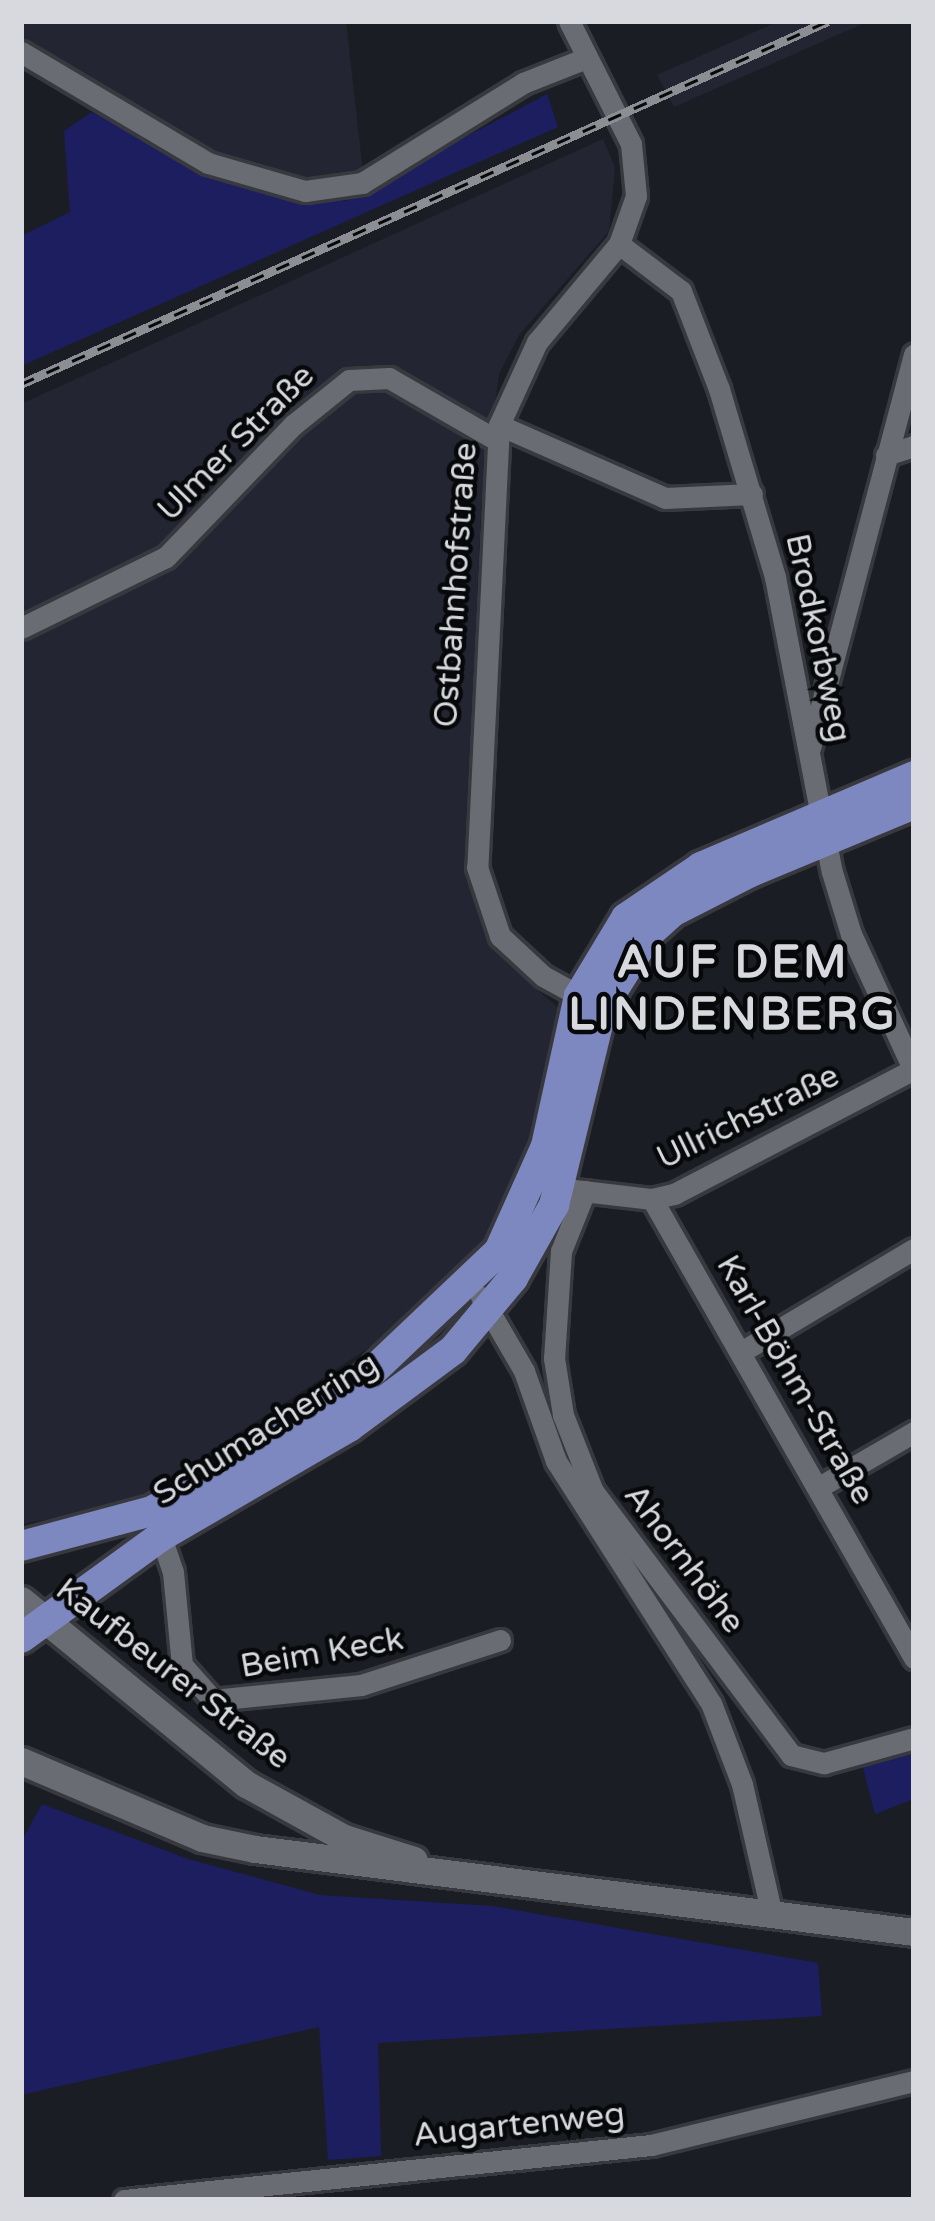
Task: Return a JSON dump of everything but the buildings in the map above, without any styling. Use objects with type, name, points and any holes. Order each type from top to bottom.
[{"type":"main road","name":"Schumacherring","points":[[21,1638],[47,1621],[156,1524],[340,1402],[480,1295],[499,1251],[560,1185],[591,1002],[672,912],[914,776]]},
{"type":"main road","name":"Schumacherring","points":[[823,827],[914,804]]},
{"type":"main road","name":"Schumacherring","points":[[21,1546],[156,1524]]},
{"type":"street","name":"Ostbahnhofstraße","points":[[569,21],[631,145],[636,196],[619,244],[537,343],[499,433],[477,867],[500,936],[542,976],[591,1002]]},
{"type":"street","points":[[21,52],[208,163],[304,191],[362,183],[523,83],[586,58]]},
{"type":"street","name":"Brodkorbweg","points":[[619,244],[681,290],[752,494],[823,827],[851,934],[914,1070]]},
{"type":"street","points":[[808,754],[914,354]]},
{"type":"street","name":"Ulmer Straße","points":[[21,628],[166,557],[293,424],[349,380],[389,378],[499,433],[665,498],[752,494]]},
{"type":"street","points":[[886,454],[914,446]]},
{"type":"street","name":"Ullrichstraße","points":[[560,1185],[652,1199],[914,1070]]},
{"type":"street","name":"Ahornhöhe","points":[[560,1185],[554,1358],[563,1415],[593,1491],[791,1755],[824,1763],[914,1738]]},
{"type":"street","name":"Karl-Böhm-Straße","points":[[652,1199],[912,1646]]},
{"type":"street","points":[[741,1352],[914,1249]]},
{"type":"street","points":[[480,1295],[524,1371],[556,1461],[711,1703],[742,1784],[772,1915]]},
{"type":"street","points":[[819,1487],[914,1432]]},
{"type":"street","name":"Beim Keck","points":[[156,1524],[173,1572],[182,1665],[213,1700],[361,1685],[500,1640]]},
{"type":"street","name":"Kaufbeurer Straße","points":[[21,1600],[196,1747],[295,1814],[344,1838],[482,1879]]},
{"type":"street","name":"Kaufbeurer Straße","points":[[21,1761],[202,1838],[482,1879],[914,1932]]},
{"type":"street","name":"Augartenweg","points":[[124,2200],[651,2145],[914,2081]]},
{"type":"shaded area","points":[[21,21],[346,21],[363,173],[308,183],[215,157],[21,39]]},
{"type":"shaded area","points":[[779,21],[869,21],[674,107],[657,75]]},
{"type":"shaded area","points":[[547,94],[558,127],[21,366],[21,236],[70,212],[64,131],[92,112],[218,180],[279,198],[345,201]]},
{"type":"shaded area","points":[[603,139],[615,167],[609,231],[519,335],[499,374],[481,511],[465,878],[506,962],[565,1014],[527,1150],[470,1268],[399,1328],[150,1491],[105,1510],[21,1524],[21,404]]},
{"type":"shaded area","points":[[914,1747],[914,1799],[875,1814],[862,1764]]},
{"type":"shaded area","points":[[42,1804],[188,1859],[320,1895],[493,1906],[818,1963],[822,2016],[378,2043],[381,2156],[328,2160],[319,2027],[21,2095],[21,1842]]},
{"type":"railway","points":[[21,384],[828,21]]},
{"type":"district","name":"AUF DEM LINDENBERG","points":[[733,990]]}]
